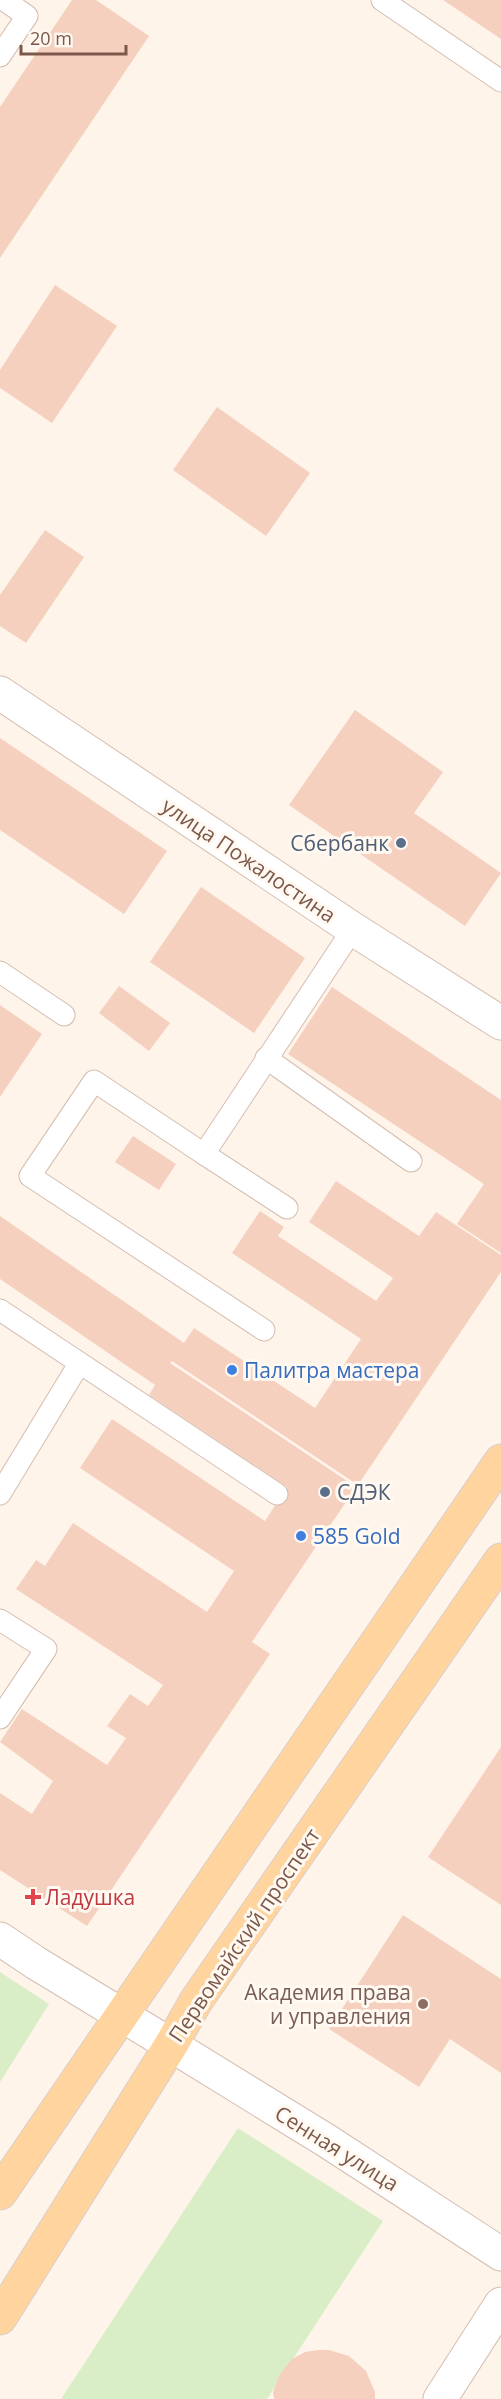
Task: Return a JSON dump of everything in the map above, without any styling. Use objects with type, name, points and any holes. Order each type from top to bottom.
[{"type":"main road","points":[[0,2193],[501,1461]]},
{"type":"main road","name":"Первомайский проспект","points":[[0,2318],[171,2045],[201,1993],[501,1560]]},
{"type":"street","name":"улица Пожалостина","points":[[0,693],[353,929],[501,1023]]},
{"type":"street","name":"Сенная улица","points":[[0,1939],[337,2147],[501,2254]]},
{"type":"street","points":[[440,2399],[501,2304]]},
{"type":"lane","points":[[0,56],[27,16],[4,0]]},
{"type":"lane","points":[[382,0],[501,81]]},
{"type":"lane","points":[[204,1154],[353,929]]},
{"type":"lane","points":[[0,972],[64,1015]]},
{"type":"lane","points":[[266,1058],[411,1161]]},
{"type":"lane","points":[[264,1330],[30,1176],[94,1081],[287,1208]]},
{"type":"lane","points":[[0,1311],[277,1494]]},
{"type":"lane","points":[[0,1494],[79,1364]]},
{"type":"lane","points":[[0,1620],[46,1649],[0,1718]]},
{"type":"green space","points":[[0,1972],[49,2004],[0,2082]]},
{"type":"green space","points":[[238,2128],[383,2221],[267,2399],[61,2399]]},
{"type":"building","points":[[72,0],[96,0],[149,36],[0,258],[0,107]]},
{"type":"building","points":[[443,0],[501,0],[501,39]]},
{"type":"building","points":[[55,285],[117,326],[52,423],[0,388],[0,370]]},
{"type":"building","points":[[217,407],[310,473],[266,536],[173,470]]},
{"type":"building","points":[[45,530],[84,557],[26,643],[0,626],[0,595]]},
{"type":"building","name":"Сбербанк","points":[[355,710],[443,772],[414,813],[501,873],[465,926],[289,805]]},
{"type":"building","points":[[0,738],[167,851],[124,914],[0,830]]},
{"type":"building","points":[[201,887],[305,958],[254,1033],[150,962]]},
{"type":"building","points":[[119,986],[170,1023],[149,1051],[99,1013]]},
{"type":"building","points":[[332,987],[501,1100],[501,1253],[457,1224],[484,1184],[288,1054]]},
{"type":"building","points":[[0,1005],[42,1034],[0,1097]]},
{"type":"building","points":[[133,1136],[176,1164],[159,1190],[115,1162]]},
{"type":"building","points":[[336,1181],[419,1236],[436,1212],[501,1255],[501,1272],[358,1485],[172,1361],[170,1363],[356,1487],[252,1642],[270,1654],[87,1926],[0,1870],[0,1793],[32,1814],[53,1781],[0,1742],[22,1709],[107,1765],[126,1738],[107,1726],[130,1694],[148,1706],[163,1685],[16,1589],[36,1560],[45,1566],[73,1523],[207,1612],[234,1571],[80,1468],[112,1419],[265,1521],[287,1487],[149,1395],[155,1385],[0,1279],[0,1216],[184,1343],[194,1328],[315,1408],[361,1339],[232,1253],[260,1211],[284,1227],[278,1236],[376,1301],[393,1278],[309,1222]]},
{"type":"building","points":[[501,1747],[501,1905],[428,1857]]},
{"type":"building","name":"Академия права и управления","points":[[403,1915],[501,1979],[501,2073],[450,2039],[419,2087],[329,2029]]},
{"type":"building","points":[[329,2350],[349,2356],[366,2371],[375,2392],[375,2399],[274,2399],[273,2392],[280,2374],[292,2359],[305,2352]]},
{"type":"place","name":"Сбербанк","points":[[401,843]]},
{"type":"place","name":"Палитра мастера","points":[[232,1370]]},
{"type":"place","name":"СДЭК","points":[[325,1492]]},
{"type":"place","name":"585 Gold","points":[[301,1536]]},
{"type":"place","name":"Ладушка","points":[[33,1897]]},
{"type":"place","name":"Академия права и управления","points":[[423,2004]]}]
